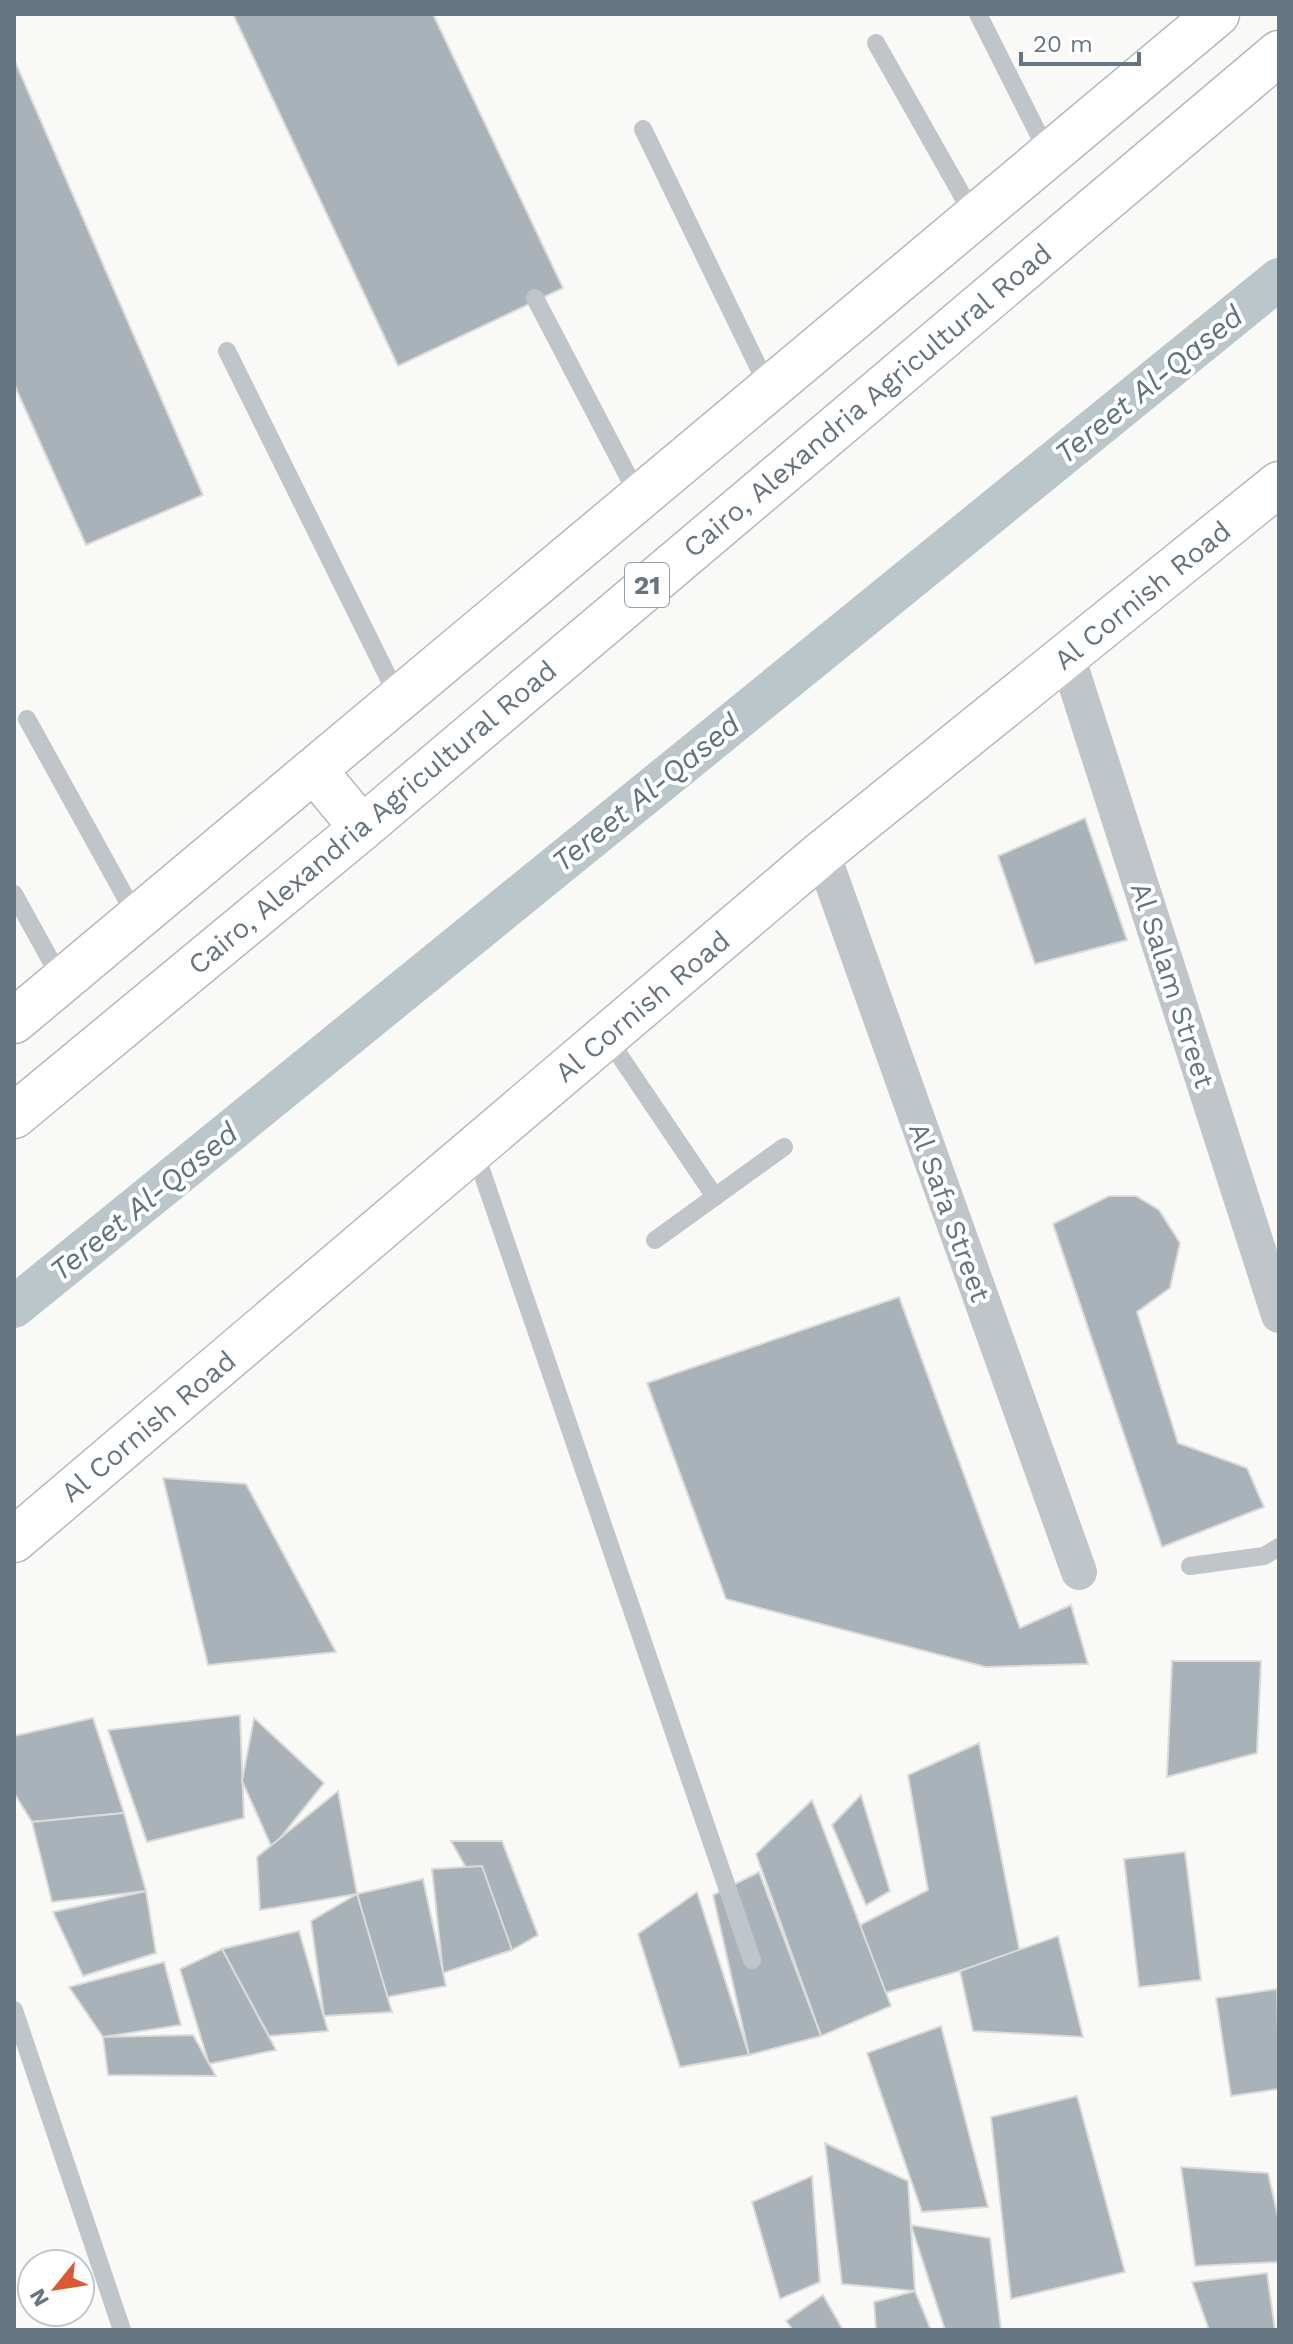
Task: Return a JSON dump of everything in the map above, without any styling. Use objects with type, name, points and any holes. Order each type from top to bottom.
[{"type":"main road","name":"21","points":[[14,1021],[1217,14]]},
{"type":"main road","name":"Cairo, Alexandria Agricultural Road","points":[[14,1116],[362,828],[1279,53]]},
{"type":"main road","name":"Al Cornish Road","points":[[14,1540],[822,853],[1279,484]]},
{"type":"main road","points":[[546,577],[591,632]]},
{"type":"main road","points":[[314,770],[362,828]]},
{"type":"street","name":"Al Salam Street","points":[[1067,656],[1279,1315]]},
{"type":"street","name":"Al Safa Street","points":[[822,853],[1079,1572]]},
{"type":"lane","points":[[978,14],[1049,155]]},
{"type":"lane","points":[[876,43],[975,218]]},
{"type":"lane","points":[[643,129],[770,391]]},
{"type":"lane","points":[[535,298],[640,499]]},
{"type":"lane","points":[[227,351],[399,699]]},
{"type":"lane","points":[[27,719],[137,918]]},
{"type":"lane","points":[[14,894],[62,981]]},
{"type":"lane","points":[[606,1036],[715,1197]]},
{"type":"lane","points":[[655,1240],[784,1147]]},
{"type":"lane","points":[[474,1149],[752,1960]]},
{"type":"lane","points":[[1190,1566],[1264,1556],[1279,1547]]},
{"type":"lane","points":[[14,2010],[122,2330]]},
{"type":"building","points":[[233,14],[433,14],[563,288],[398,366]]},
{"type":"building","points":[[14,59],[203,495],[86,545],[14,384]]},
{"type":"building","points":[[1085,818],[1127,940],[1035,964],[998,856]]},
{"type":"building","points":[[1109,1196],[1136,1196],[1159,1210],[1180,1243],[1170,1288],[1137,1312],[1178,1443],[1247,1468],[1264,1507],[1162,1547],[1053,1224]]},
{"type":"building","points":[[899,1297],[1020,1628],[1071,1605],[1088,1664],[986,1667],[726,1599],[647,1383]]},
{"type":"building","points":[[163,1478],[246,1484],[336,1652],[208,1665]]},
{"type":"building","points":[[1172,1661],[1261,1661],[1257,1753],[1167,1777]]},
{"type":"building","points":[[240,1715],[244,1818],[147,1842],[108,1730]]},
{"type":"building","points":[[93,1718],[124,1813],[32,1822],[14,1793],[14,1736]]},
{"type":"building","points":[[254,1718],[324,1783],[272,1848],[242,1781]]},
{"type":"building","points":[[979,1743],[1020,1953],[885,1993],[860,1925],[928,1890],[908,1775]]},
{"type":"building","points":[[338,1791],[357,1894],[260,1910],[257,1857]]},
{"type":"building","points":[[861,1795],[890,1891],[866,1905],[832,1825]]},
{"type":"building","points":[[812,1800],[891,2006],[821,2036],[756,1854]]},
{"type":"building","points":[[124,1813],[146,1891],[52,1902],[32,1822]]},
{"type":"building","points":[[451,1841],[502,1841],[538,1935],[512,1950]]},
{"type":"building","points":[[1185,1852],[1201,1980],[1139,1987],[1124,1859]]},
{"type":"building","points":[[482,1866],[512,1950],[443,1973],[432,1869]]},
{"type":"building","points":[[759,1872],[821,2036],[749,2055],[713,1895]]},
{"type":"building","points":[[423,1879],[446,1986],[387,1997],[357,1894]]},
{"type":"building","points":[[146,1891],[156,1953],[83,1976],[53,1912]]},
{"type":"building","points":[[697,1892],[749,2055],[680,2067],[638,1934]]},
{"type":"building","points":[[357,1894],[392,2012],[324,2016],[311,1921]]},
{"type":"building","points":[[299,1931],[328,2031],[269,2036],[222,1949]]},
{"type":"building","points":[[1058,1936],[1083,2037],[973,2031],[960,1971]]},
{"type":"building","points":[[222,1949],[276,2050],[209,2064],[180,1969]]},
{"type":"building","points":[[164,1962],[181,2025],[103,2037],[69,1987]]},
{"type":"building","points":[[1277,1989],[1279,2089],[1231,2096],[1216,1998]]},
{"type":"building","points":[[941,2026],[988,2207],[922,2212],[867,2053]]},
{"type":"building","points":[[193,2035],[216,2076],[108,2075],[103,2037]]},
{"type":"building","points":[[1077,2096],[1125,2272],[1011,2299],[991,2117]]},
{"type":"building","points":[[825,2143],[908,2181],[915,2291],[842,2284]]},
{"type":"building","points":[[1181,2167],[1268,2173],[1279,2221],[1279,2262],[1195,2266]]},
{"type":"building","points":[[812,2176],[820,2282],[780,2299],[752,2202]]},
{"type":"building","points":[[911,2225],[990,2238],[1001,2330],[945,2330]]},
{"type":"building","points":[[1267,2273],[1275,2330],[1209,2330],[1192,2282]]},
{"type":"building","points":[[915,2291],[931,2330],[876,2330],[874,2302]]},
{"type":"building","points":[[823,2295],[843,2330],[793,2330],[786,2321]]},
{"type":"waterway","name":"Tereet Al-Qased","points":[[14,1307],[1279,279]]}]
